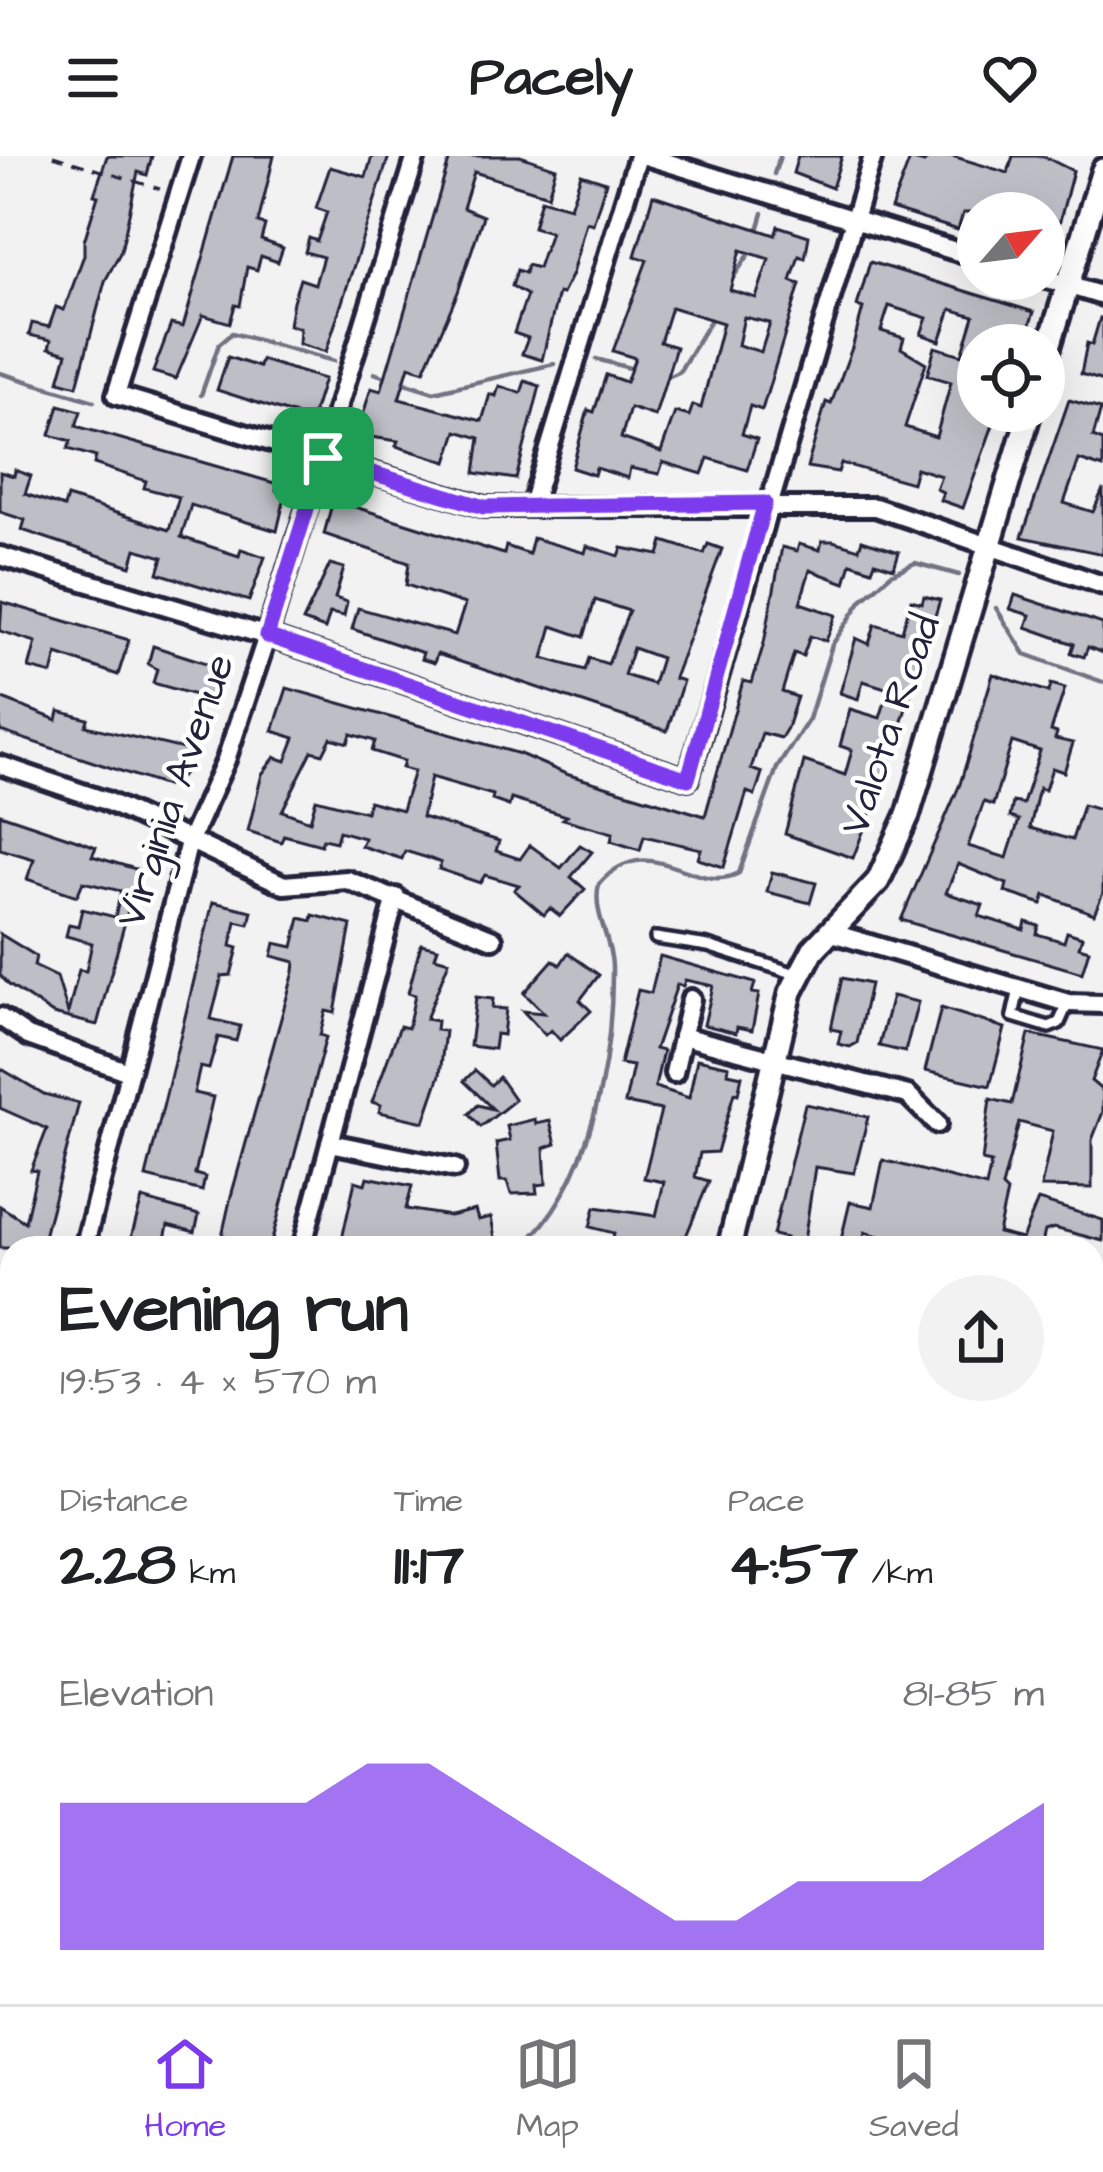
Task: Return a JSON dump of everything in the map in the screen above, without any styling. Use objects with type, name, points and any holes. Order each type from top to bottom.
[{"type":"street","points":[[191,156],[116,395],[484,507],[765,503],[875,507],[1103,585]]},
{"type":"street","name":"Virginia Avenue","points":[[87,1236],[190,842],[226,760],[267,636],[416,156]]},
{"type":"street","points":[[532,505],[642,156],[957,252]]},
{"type":"street","points":[[0,556],[267,636],[688,779],[765,503],[873,156]]},
{"type":"street","points":[[1055,324],[1103,170]]},
{"type":"street","points":[[1067,284],[1103,296]]},
{"type":"street","name":"Valota Road","points":[[732,1236],[774,1056],[800,976],[829,932],[878,881],[908,814],[1024,432]]},
{"type":"street","points":[[0,765],[106,801],[284,885],[347,880],[493,939]]},
{"type":"street","points":[[305,1236],[396,897]]},
{"type":"street","points":[[829,932],[1068,1004],[1103,1004]]},
{"type":"street","points":[[674,1073],[691,999]]},
{"type":"street","points":[[0,1017],[28,1036],[127,1071]]},
{"type":"street","points":[[682,1036],[774,1056],[908,1095],[938,1124]]},
{"type":"street","points":[[330,1143],[455,1168]]},
{"type":"lane","points":[[656,938],[708,946],[800,976]]},
{"type":"lane","points":[[1019,989],[1013,1016],[1049,1027],[1059,1023],[1068,1004]]},
{"type":"path","points":[[53,156],[179,195]]},
{"type":"building","points":[[107,156],[152,156],[147,175],[138,172],[121,251],[105,281],[77,386],[59,381],[67,353],[49,348],[51,340],[29,335],[32,323],[49,327],[56,307],[64,310],[84,255],[98,196],[94,195]]},
{"type":"building","points":[[233,156],[274,156],[258,223],[265,225],[261,240],[283,248],[278,262],[261,256],[257,270],[247,267],[240,306],[235,305],[230,323],[203,315],[176,379],[153,372],[171,324],[183,327]]},
{"type":"building","points":[[372,156],[389,156],[326,352],[299,344],[300,328],[289,325],[293,301],[300,279],[315,284],[323,257],[305,252],[309,238],[317,241],[327,212],[316,208],[330,167],[366,177]]},
{"type":"building","points":[[456,156],[520,156],[556,168],[548,195],[474,172],[463,208],[483,216],[458,292],[424,371],[409,366],[399,399],[482,421],[490,394],[496,396],[499,386],[521,393],[525,381],[540,386],[516,479],[475,473],[480,438],[457,431],[447,462],[396,446],[398,441],[357,435],[371,388],[381,391],[449,161]]},
{"type":"building","points":[[798,156],[842,156],[832,188],[793,173]]},
{"type":"building","points":[[930,156],[952,156],[1008,173],[1013,156],[1043,156],[1073,171],[1065,201],[1065,192],[957,192],[957,230],[891,209],[910,159],[924,163]]},
{"type":"building","points":[[581,174],[606,182],[593,224],[586,222],[572,274],[562,294],[558,293],[542,360],[522,354],[528,338],[514,333],[527,295],[512,286],[517,270],[525,273],[527,265],[538,268],[550,232],[533,227],[541,199],[570,207]]},
{"type":"building","points":[[653,195],[775,235],[778,226],[809,236],[805,258],[799,256],[791,281],[800,284],[762,410],[750,406],[742,434],[757,439],[747,470],[708,458],[702,474],[663,462],[659,474],[630,468],[628,478],[596,468],[594,475],[572,468],[588,410],[594,412],[606,375],[626,382],[635,358],[613,351],[647,260],[635,256]],"holes":[[[741,250],[769,259],[756,298],[730,290]],[[671,307],[723,323],[701,408],[693,405],[689,416],[675,412],[661,452],[621,438],[630,408],[655,416],[676,347],[660,342]],[[744,317],[770,323],[761,352],[738,345]]]},
{"type":"building","points":[[870,262],[957,289],[957,300],[995,300],[1034,312],[1030,324],[972,324],[974,316],[951,309],[940,341],[921,334],[927,318],[889,306],[881,331],[904,338],[901,348],[926,363],[905,427],[936,437],[951,382],[927,375],[935,347],[957,354],[957,432],[990,432],[963,508],[940,500],[943,492],[936,489],[941,476],[916,468],[912,483],[841,463],[838,472],[807,467],[826,402],[831,404],[863,308],[857,306]]},
{"type":"building","points":[[1100,318],[1103,381],[1081,374],[1087,343],[1092,345]]},
{"type":"building","points":[[228,357],[259,367],[261,360],[324,379],[311,420],[217,390]]},
{"type":"building","points":[[1069,400],[1101,409],[1093,437],[1103,441],[1103,468],[1079,460],[1064,503],[1093,512],[1103,489],[1103,554],[1022,537],[1058,432],[1065,432]]},
{"type":"building","points":[[59,405],[81,411],[76,426],[278,484],[276,490],[286,493],[277,531],[191,505],[181,537],[239,556],[241,549],[265,557],[249,601],[158,573],[163,557],[136,549],[131,566],[22,530],[25,520],[0,512],[0,472],[14,476],[15,470],[31,476],[25,494],[64,507],[67,497],[169,530],[179,497],[144,488],[146,481],[94,464],[96,457],[68,449],[71,441],[50,435]]},
{"type":"building","points":[[333,500],[504,554],[506,546],[529,554],[533,538],[585,553],[587,546],[619,556],[622,548],[659,555],[663,541],[704,554],[708,544],[722,549],[674,678],[683,681],[667,731],[437,654],[434,663],[421,659],[423,653],[352,629],[358,608],[455,635],[465,604],[406,585],[409,563],[324,534]],"holes":[[[595,600],[629,611],[608,664],[589,658],[585,670],[543,658],[552,626],[584,637]],[[633,648],[661,658],[653,684],[624,675]]]},
{"type":"building","points":[[862,540],[899,552],[894,568],[875,562],[872,570],[851,563],[845,583],[810,570],[800,603],[836,615],[826,641],[810,636],[803,656],[794,653],[782,692],[797,697],[787,728],[781,738],[762,733],[751,769],[762,773],[755,795],[747,792],[724,867],[698,859],[701,849],[644,836],[640,850],[611,841],[613,833],[563,819],[567,816],[511,799],[509,806],[492,800],[493,795],[431,777],[422,817],[499,841],[496,851],[520,859],[530,845],[561,868],[580,845],[592,852],[571,877],[585,889],[560,916],[550,908],[544,915],[514,890],[519,885],[485,875],[480,883],[439,869],[441,863],[428,858],[405,851],[402,859],[361,846],[364,838],[339,831],[336,842],[323,839],[321,845],[284,835],[281,842],[248,831],[262,774],[275,757],[286,761],[295,738],[273,731],[287,688],[520,754],[566,774],[705,816],[743,681],[752,683],[764,643],[782,547],[797,551],[799,544],[820,550],[822,541],[833,541],[859,549]],"holes":[[[351,734],[375,741],[372,751],[404,761],[402,768],[414,771],[402,810],[369,801],[366,812],[316,799],[310,821],[282,811],[312,751],[323,754],[331,738],[348,743]]]},
{"type":"building","points":[[330,564],[344,568],[335,598],[347,602],[344,616],[330,613],[325,629],[303,621]]},
{"type":"building","points":[[1015,595],[1103,624],[1103,653],[1088,647],[1084,657],[1071,653],[1074,644],[1026,627],[1030,615],[1010,609]]},
{"type":"building","points":[[924,596],[940,600],[886,772],[853,858],[785,834],[804,761],[845,775],[852,750],[840,746],[850,709],[880,718],[889,689],[863,681],[858,699],[840,693],[856,638],[869,644],[875,624],[902,632],[911,600],[922,603]]},
{"type":"building","points":[[2,602],[129,640],[118,675],[57,654],[52,674],[29,668],[36,642],[0,631]]},
{"type":"building","points":[[153,646],[216,666],[211,681],[221,684],[216,701],[153,683],[157,669],[148,664]]},
{"type":"building","points":[[993,674],[1049,692],[1051,684],[1065,688],[1051,731],[1057,733],[1055,739],[1073,743],[1064,772],[1052,768],[1045,790],[1039,788],[1030,828],[1072,840],[1083,805],[1103,811],[1103,893],[1094,914],[1045,895],[1042,904],[1005,892],[1007,884],[958,864],[946,893],[983,905],[979,916],[1024,930],[1026,922],[1039,926],[1037,934],[1064,942],[1067,932],[1082,937],[1079,947],[1089,950],[1082,973],[901,920],[960,784]],"holes":[[[1012,742],[1040,751],[1023,804],[1013,802],[1010,817],[1019,820],[1007,858],[968,846],[984,802],[993,805]]]},
{"type":"building","points":[[0,698],[57,720],[59,711],[88,719],[86,726],[192,751],[186,770],[181,777],[170,774],[166,786],[0,731]]},
{"type":"building","points":[[0,814],[96,847],[92,856],[139,870],[97,1025],[53,1014],[9,985],[0,975],[0,934],[36,956],[34,966],[57,977],[68,1013],[92,943],[66,936],[69,924],[78,926],[82,909],[115,917],[121,891],[83,882],[77,896],[27,879],[34,859],[0,849]]},
{"type":"building","points":[[772,872],[816,883],[810,903],[767,892]]},
{"type":"building","points":[[213,902],[252,911],[249,924],[236,921],[231,946],[238,948],[231,975],[222,976],[211,1019],[240,1026],[236,1041],[218,1037],[209,1069],[200,1067],[194,1093],[213,1097],[195,1174],[205,1177],[202,1191],[146,1177]]},
{"type":"building","points":[[313,915],[351,925],[335,1013],[326,1011],[320,1035],[326,1037],[273,1236],[222,1236],[294,972],[295,962],[272,956],[275,943],[293,947],[300,918],[312,921]]},
{"type":"building","points":[[421,944],[438,948],[435,957],[449,961],[426,1019],[437,1021],[436,1030],[445,1031],[440,1075],[424,1122],[379,1112],[381,1105],[372,1102],[400,1026],[408,1028],[415,995],[408,993]]},
{"type":"building","points":[[568,953],[599,975],[580,1000],[591,1011],[560,1040],[551,1030],[545,1035],[523,1011],[544,1013],[524,993],[553,960],[560,965]]},
{"type":"building","points":[[660,956],[755,983],[752,993],[759,994],[752,1030],[737,1027],[736,1033],[704,1025],[713,986],[685,980],[683,986],[677,985],[655,1049],[663,1051],[655,1087],[689,1098],[697,1059],[729,1066],[728,1073],[742,1076],[738,1094],[734,1093],[717,1152],[700,1153],[695,1177],[709,1181],[686,1236],[613,1236],[590,1227],[595,1207],[656,1216],[664,1182],[644,1178],[661,1110],[625,1103],[633,1066],[620,1064],[638,990],[651,993]]},
{"type":"building","points":[[842,978],[870,984],[857,1043],[850,1047],[838,1044],[841,1031],[831,1029]]},
{"type":"building","points":[[892,996],[918,1002],[905,1052],[879,1046]]},
{"type":"building","points":[[476,997],[493,999],[492,1008],[506,1009],[503,1035],[496,1034],[494,1049],[470,1046]]},
{"type":"building","points":[[941,1008],[1005,1028],[990,1086],[925,1071]]},
{"type":"building","points":[[1029,1034],[1103,1050],[1091,1081],[1103,1091],[1103,1112],[1092,1140],[1092,1188],[1041,1187],[1053,1131],[1019,1122],[1002,1187],[1007,1192],[998,1233],[1010,1236],[879,1236],[865,1232],[864,1236],[842,1236],[850,1202],[873,1207],[883,1160],[986,1187],[991,1163],[982,1161],[990,1099],[1012,1104]]},
{"type":"building","points":[[0,1068],[44,1094],[79,1103],[44,1236],[0,1236],[0,1206],[25,1222],[37,1171],[31,1170],[47,1129],[0,1108]]},
{"type":"building","points":[[475,1070],[491,1085],[499,1077],[515,1100],[481,1127],[469,1114],[478,1105],[493,1109],[464,1081]]},
{"type":"building","points":[[805,1104],[868,1117],[854,1173],[815,1167],[805,1236],[773,1235]]},
{"type":"building","points":[[535,1119],[536,1124],[550,1121],[556,1144],[544,1148],[546,1184],[536,1185],[537,1193],[511,1194],[507,1181],[500,1181],[496,1143],[510,1140],[507,1126]]},
{"type":"building","points":[[367,1177],[412,1186],[406,1209],[450,1216],[475,1210],[478,1220],[491,1217],[495,1236],[343,1236],[355,1181],[365,1184]]},
{"type":"building","points":[[142,1199],[199,1215],[195,1232],[168,1225],[166,1236],[131,1236]]},
{"type":"building","points":[[1038,1200],[1103,1220],[1103,1236],[1054,1228],[1044,1236],[1023,1236]]},
{"type":"waterway","points":[[774,174],[780,156]]},
{"type":"waterway","points":[[758,230],[763,213]]},
{"type":"waterway","points":[[730,282],[750,253]]},
{"type":"waterway","points":[[665,378],[679,372],[712,318]]},
{"type":"waterway","points":[[201,395],[219,344],[232,333],[334,361]]},
{"type":"waterway","points":[[596,359],[637,370]]},
{"type":"waterway","points":[[402,382],[434,392],[554,364]]},
{"type":"waterway","points":[[0,373],[94,401]]},
{"type":"waterway","points":[[374,373],[391,379]]},
{"type":"waterway","points":[[532,1236],[565,1191],[581,1156],[602,1079],[612,966],[598,905],[599,884],[636,861],[654,861],[705,877],[739,873],[777,768],[809,719],[832,645],[862,600],[891,574],[915,563],[959,575]]},
{"type":"waterway","points":[[996,608],[1025,654],[1103,682]]},
{"type":"route","points":[[323,458],[484,507],[765,503],[688,779],[267,636],[323,458]]}]
